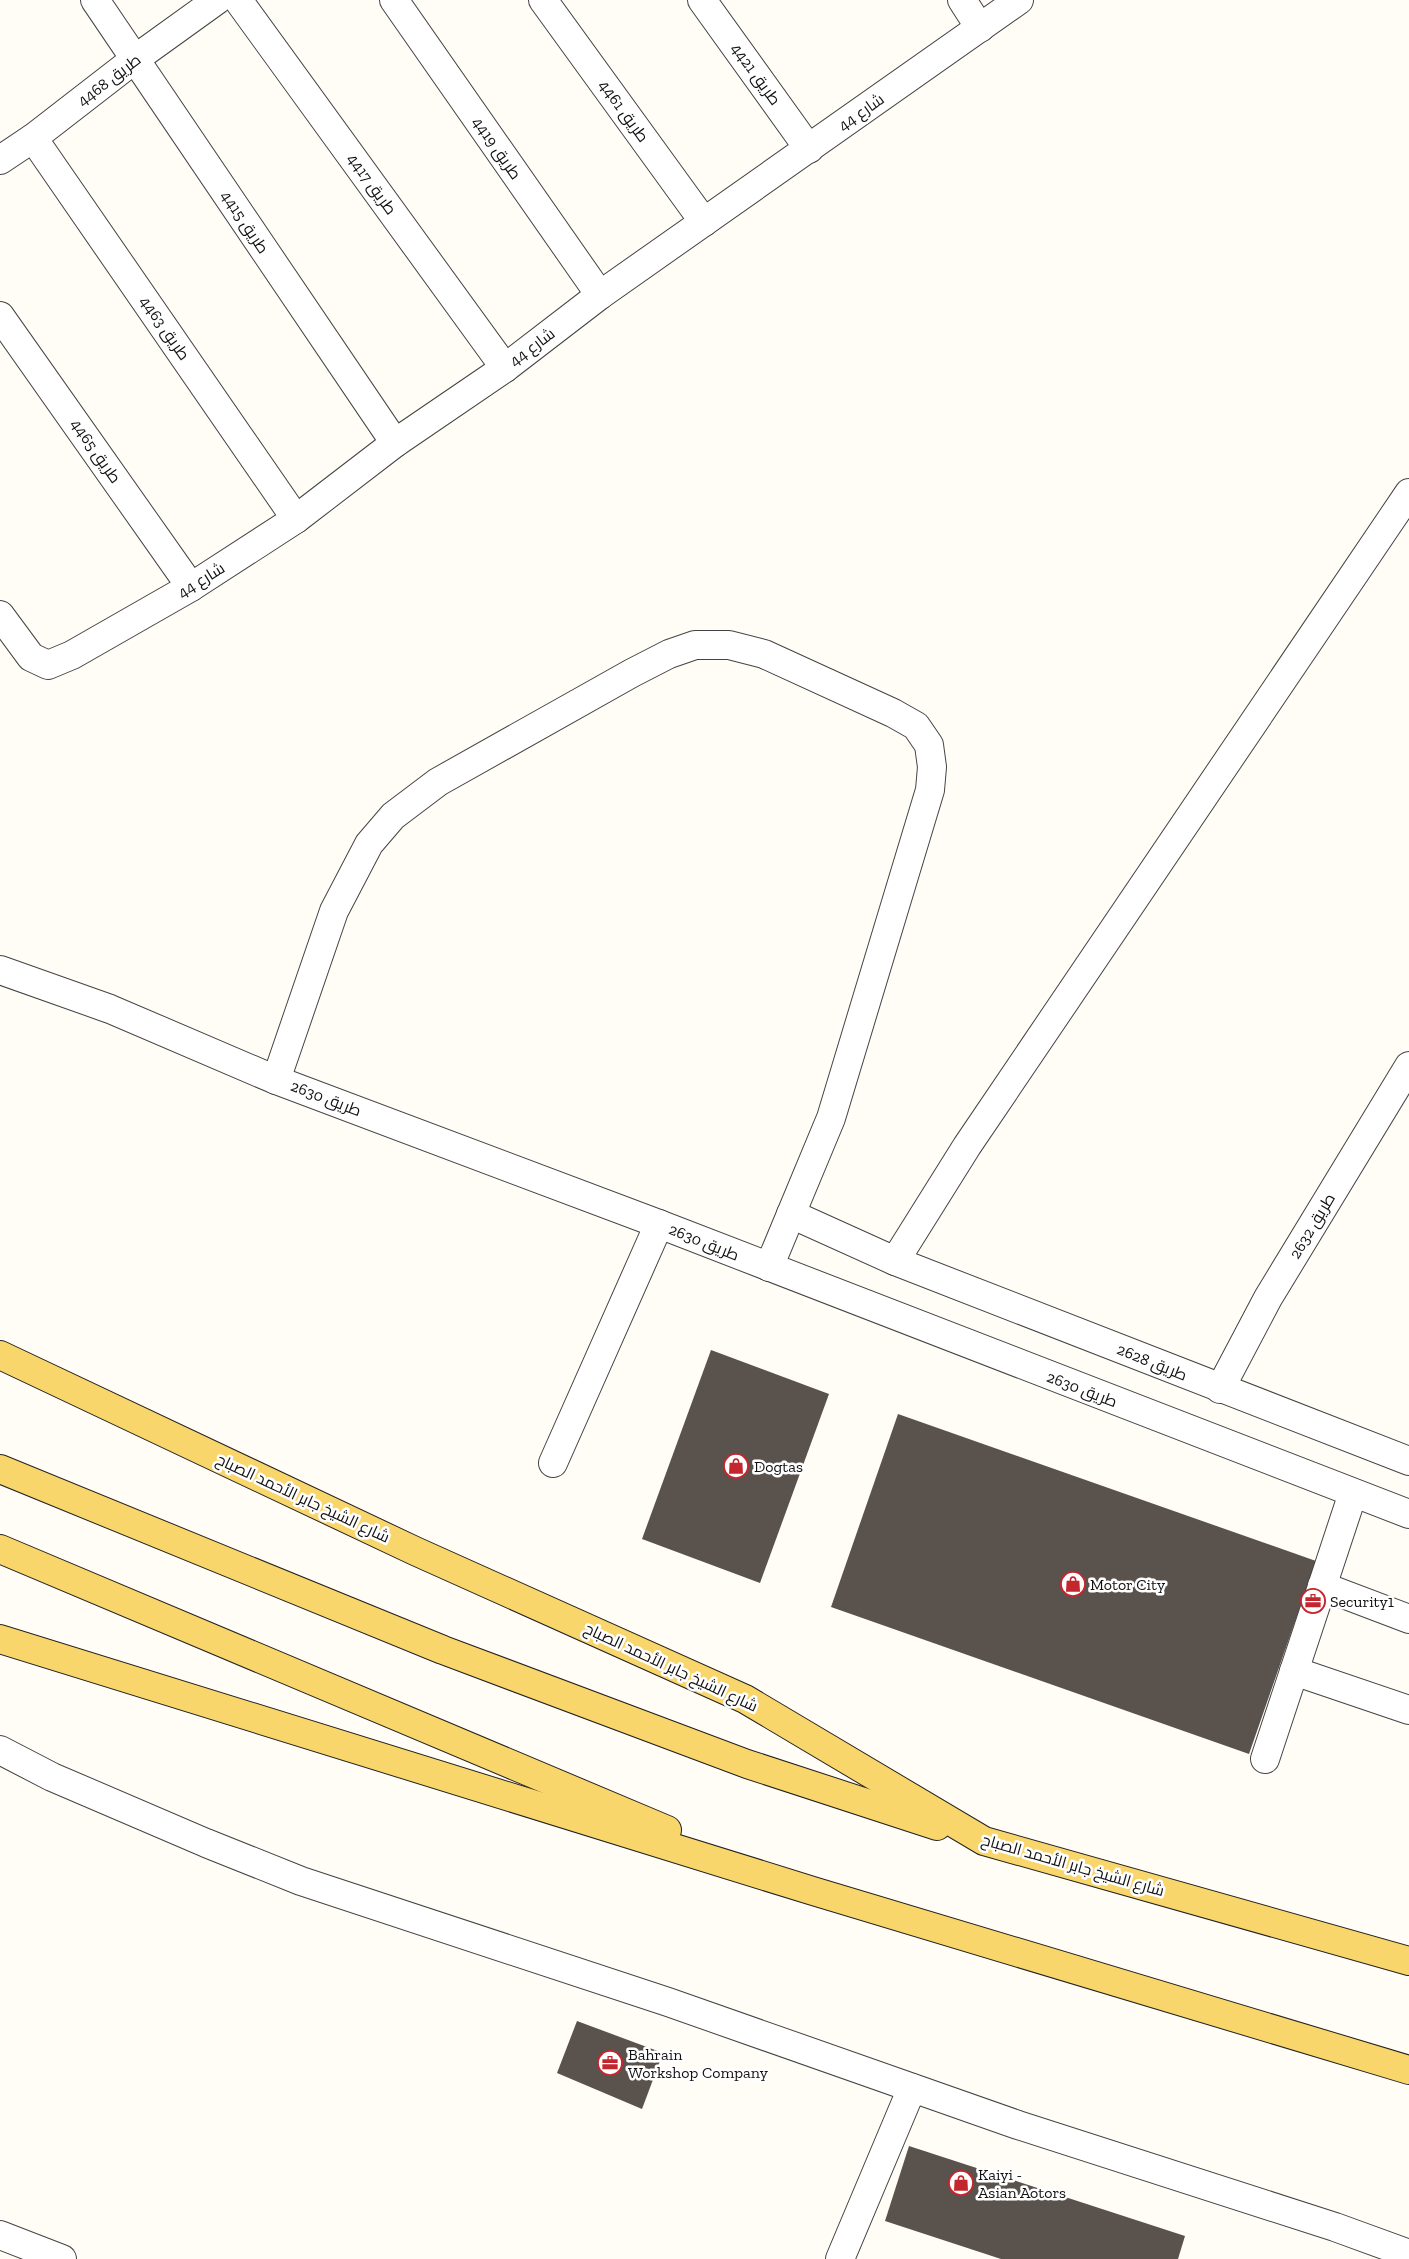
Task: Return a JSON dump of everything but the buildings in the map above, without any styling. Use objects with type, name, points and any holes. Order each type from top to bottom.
[{"type":"main road","name":"شارع الشيخ جابر الأحمد الصباح","points":[[0,1355],[415,1551],[745,1698],[984,1841],[1409,1961]]},
{"type":"main road","points":[[0,1469],[442,1650],[747,1764],[984,1841]]},
{"type":"main road","points":[[0,1549],[813,1891]]},
{"type":"main road","points":[[0,1639],[813,1891],[1409,2070]]},
{"type":"street","name":"طريق 4415","points":[[95,0],[395,443]]},
{"type":"street","name":"طريق 4468","points":[[0,160],[33,138],[217,0]]},
{"type":"street","name":"طريق 4417","points":[[238,0],[504,368]]},
{"type":"street","name":"طريق 4419","points":[[394,0],[600,295]]},
{"type":"street","name":"طريق 4461","points":[[543,0],[704,222]]},
{"type":"street","name":"طريق 4421","points":[[702,0],[810,149]]},
{"type":"street","points":[[962,0],[980,28]]},
{"type":"street","name":"شارع 44","points":[[0,615],[31,657],[48,665],[72,655],[191,587],[296,518],[395,443],[504,368],[600,295],[810,149],[1019,0]]},
{"type":"street","name":"طريق 4463","points":[[33,138],[296,518]]},
{"type":"street","name":"طريق 4465","points":[[0,316],[191,587]]},
{"type":"street","points":[[895,1261],[973,1137],[1409,493]]},
{"type":"street","points":[[276,1080],[334,911],[369,844],[393,816],[438,782],[668,654],[696,645],[729,645],[764,654],[893,713],[916,726],[928,745],[932,767],[930,790],[830,1118],[769,1267]]},
{"type":"street","name":"طريق 2630","points":[[0,970],[110,1009],[276,1080],[659,1224],[1409,1514]]},
{"type":"street","name":"طريق 2632","points":[[1220,1389],[1268,1298],[1400,1100],[1409,1066]]},
{"type":"street","name":"طريق 2628","points":[[791,1214],[895,1261],[1409,1461]]},
{"type":"street","points":[[554,1463],[659,1224]]},
{"type":"street","points":[[1265,1759],[1353,1493]]},
{"type":"street","points":[[1322,1586],[1409,1619]]},
{"type":"street","points":[[1294,1671],[1409,1710]]},
{"type":"street","points":[[0,1750],[52,1777],[206,1843],[302,1881],[668,2002],[1018,2125],[1335,2227],[1409,2254]]},
{"type":"street","points":[[840,2259],[912,2088]]},
{"type":"street","points":[[0,2234],[62,2259]]},
{"type":"place","name":"Dogtas","points":[[736,1466]]},
{"type":"place","name":"Motor City","points":[[1073,1584]]},
{"type":"place","name":"Security1","points":[[1313,1601]]},
{"type":"place","name":"Bahrain Workshop Company","points":[[610,2063]]},
{"type":"place","name":"Kaiyi - Asian Aotors","points":[[961,2183]]}]
